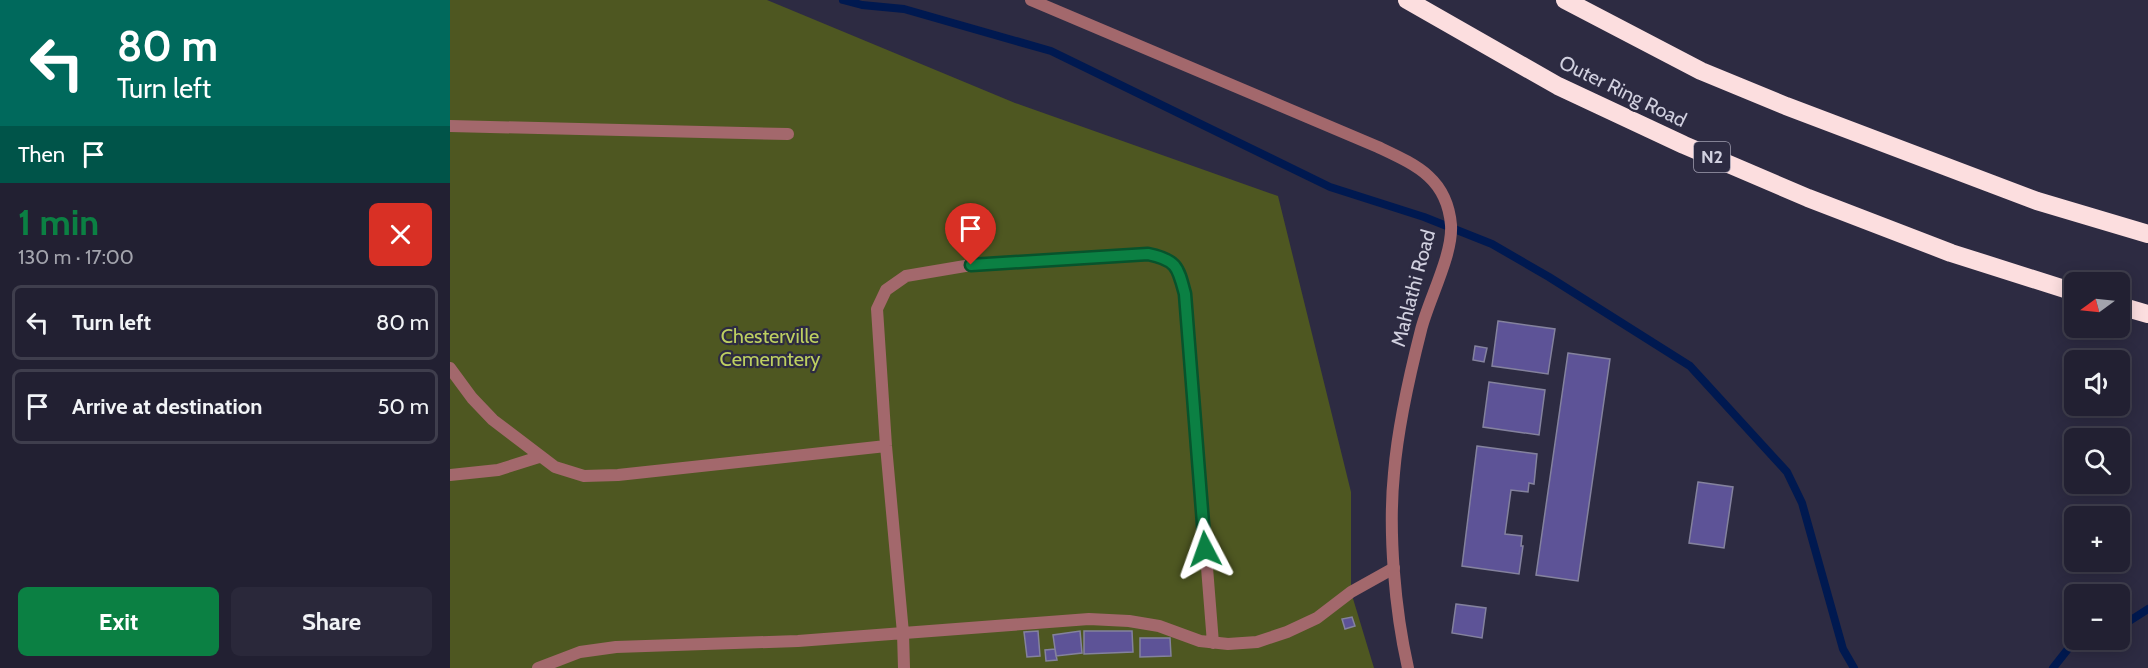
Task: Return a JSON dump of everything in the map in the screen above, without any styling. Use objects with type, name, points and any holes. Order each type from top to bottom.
[{"type":"highway","name":"Outer Ring Road","points":[[1407,0],[1558,86],[1684,145],[1808,198],[1951,253],[2064,289]]},
{"type":"highway","points":[[1565,0],[1701,71],[1786,106],[2037,201],[2148,234]]},
{"type":"highway","points":[[2130,309],[2148,315]]},
{"type":"street","name":"Mahlathi Road","points":[[1031,0],[1416,165],[1428,174],[1438,187],[1446,202],[1451,227],[1448,248],[1421,326],[1405,396],[1394,474],[1394,568],[1402,640],[1408,668]]},
{"type":"street","points":[[450,126],[788,134]]},
{"type":"street","points":[[904,668],[877,309],[881,297],[893,283],[906,276],[971,265],[1148,254],[1172,262],[1179,270],[1185,294],[1213,643]]},
{"type":"street","points":[[450,368],[472,398],[493,420],[555,467],[584,476],[618,475],[886,446]]},
{"type":"street","points":[[450,475],[498,470],[539,457]]},
{"type":"street","points":[[538,668],[580,652],[616,647],[798,641],[1089,619],[1129,621],[1159,626],[1200,641],[1213,643],[1257,642],[1287,632],[1317,618],[1351,592],[1394,568]]},
{"type":"green space","name":"Chesterville Cememtery","points":[[450,0],[767,0],[1015,103],[1278,196],[1351,492],[1351,592],[1374,668],[450,668]]},
{"type":"building","points":[[1498,321],[1555,329],[1548,374],[1492,366]]},
{"type":"building","points":[[1475,346],[1487,348],[1484,362],[1473,360]]},
{"type":"building","points":[[1568,353],[1610,359],[1578,581],[1536,575]]},
{"type":"building","points":[[1489,382],[1545,390],[1539,435],[1483,427]]},
{"type":"building","points":[[1477,446],[1537,454],[1534,484],[1529,483],[1528,492],[1511,490],[1505,534],[1522,536],[1519,574],[1462,566]]},
{"type":"building","points":[[1698,482],[1733,487],[1724,548],[1689,543]]},
{"type":"building","points":[[1456,604],[1486,608],[1482,638],[1452,633]]},
{"type":"building","points":[[1352,617],[1355,626],[1345,629],[1342,619]]},
{"type":"building","points":[[1038,631],[1040,656],[1027,657],[1024,632]]},
{"type":"building","points":[[1080,631],[1082,653],[1056,656],[1053,635]]},
{"type":"building","points":[[1084,631],[1132,631],[1133,652],[1084,654]]},
{"type":"building","points":[[1140,638],[1170,638],[1171,656],[1140,657]]},
{"type":"building","points":[[1055,649],[1057,660],[1046,661],[1045,650]]},
{"type":"waterway","points":[[843,0],[862,5],[904,9],[1051,51],[1330,187],[1424,217],[1492,244],[1549,277],[1690,366],[1787,472],[1802,503],[1843,649],[1854,668]]},
{"type":"waterway","points":[[2130,621],[2148,609]]},
{"type":"waterway","points":[[2053,668],[2067,650]]},
{"type":"route","points":[[971,265],[1148,254],[1172,262],[1179,270],[1185,294],[1205,549]]}]
